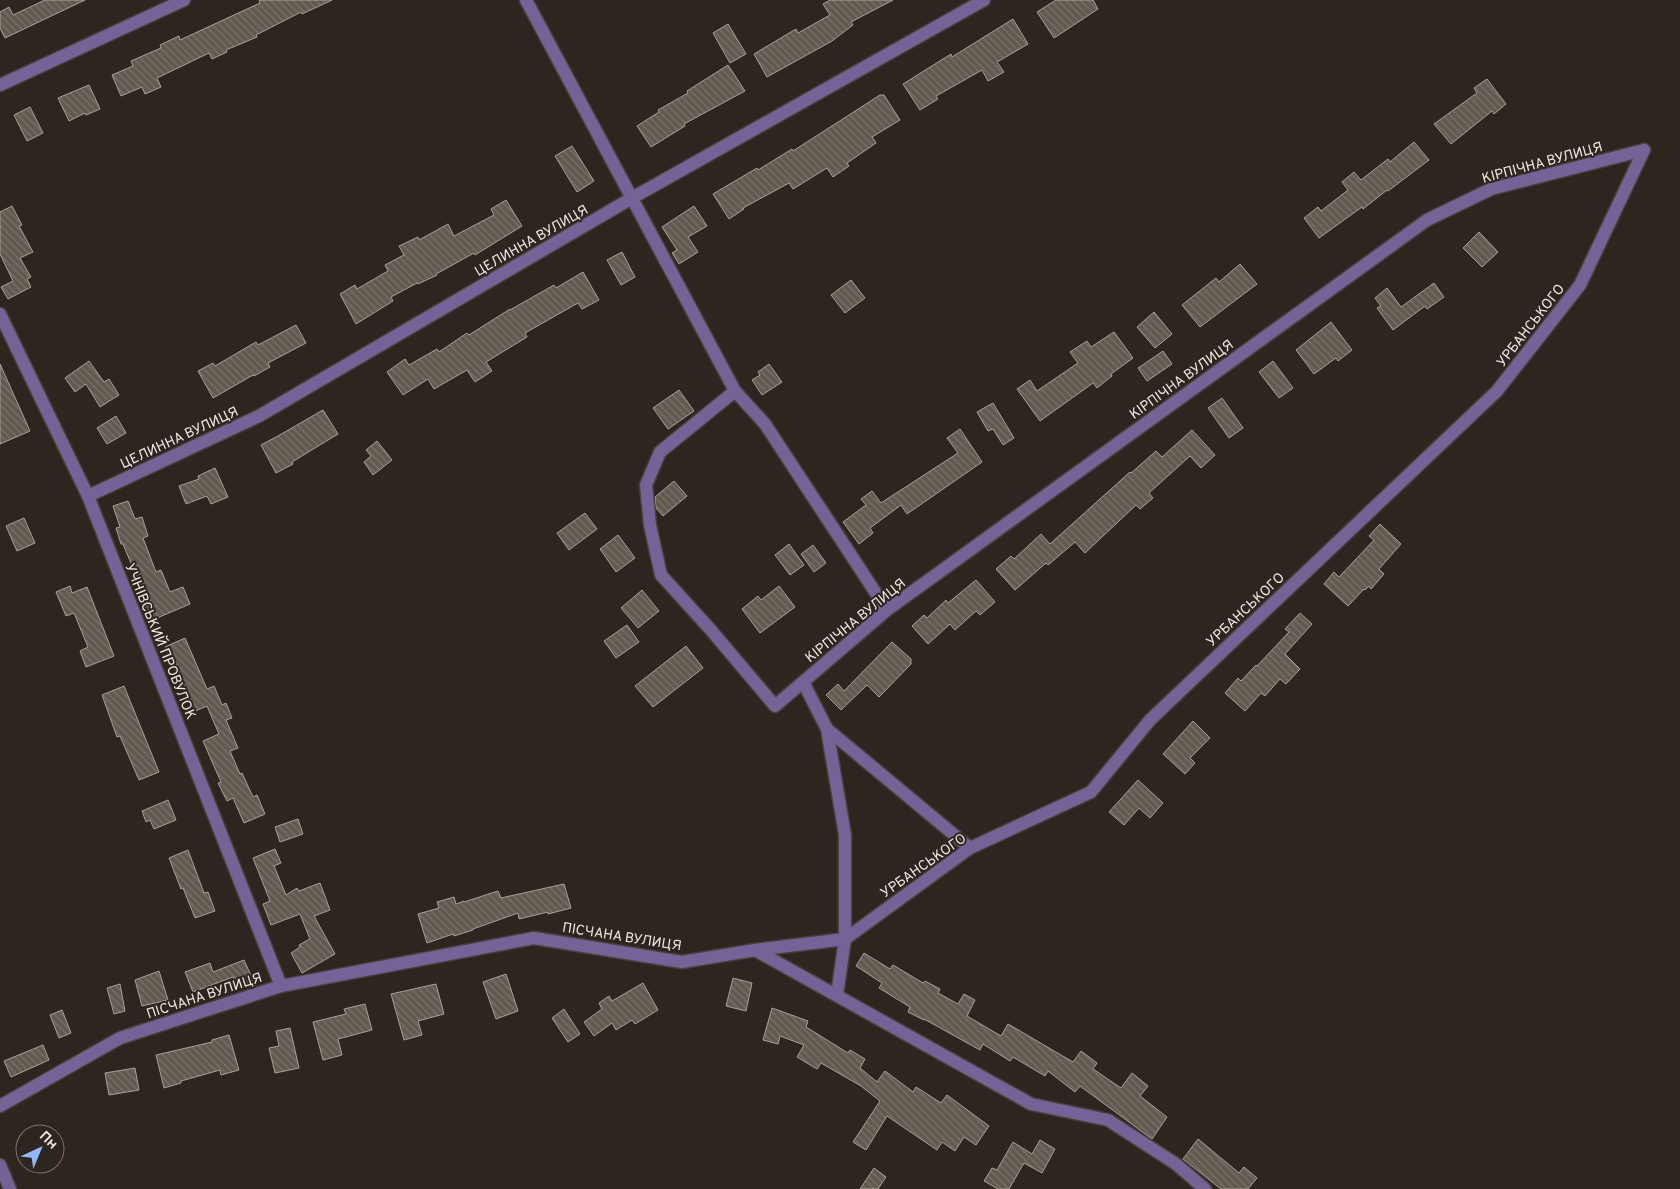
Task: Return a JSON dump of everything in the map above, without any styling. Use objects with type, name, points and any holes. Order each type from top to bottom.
[{"type":"street","points":[[0,85],[184,0]]},
{"type":"street","points":[[526,0],[735,391],[765,424],[888,610]]},
{"type":"street","name":"ЦЕЛИННА ВУЛИЦЯ","points":[[88,496],[259,416],[632,198],[984,0]]},
{"type":"street","name":"КIРПIЧНА ВУЛИЦЯ","points":[[735,391],[660,452],[646,484],[650,525],[661,574],[775,706],[888,610],[1427,220],[1491,189],[1644,150]]},
{"type":"street","name":"УРБАНСЬКОГО","points":[[755,950],[845,939],[970,848],[1092,792],[1150,720],[1497,391],[1580,285],[1644,150]]},
{"type":"street","name":"УЧНІВСЬКИЙ ПРОВУЛОК","points":[[0,314],[88,496],[282,986]]},
{"type":"street","points":[[803,682],[827,729],[845,835],[845,939],[837,995]]},
{"type":"street","points":[[827,729],[970,848]]},
{"type":"street","name":"ПIСЧАНА ВУЛИЦЯ","points":[[0,1106],[120,1038],[282,986],[534,938],[682,962],[755,950]]},
{"type":"street","points":[[755,950],[1031,1104],[1108,1120],[1176,1164],[1205,1189]]},
{"type":"street","points":[[0,1165],[10,1189]]},
{"type":"building","points":[[45,0],[85,0],[5,38],[0,28],[0,12],[9,7],[13,15]]},
{"type":"building","points":[[259,0],[332,0],[302,14],[301,12],[256,35],[257,37],[226,50],[227,52],[212,59],[209,53],[157,78],[161,87],[145,94],[142,87],[121,96],[112,75],[133,66],[131,61],[161,48],[160,45],[179,36],[180,40],[260,3]]},
{"type":"building","points":[[830,0],[893,0],[851,22],[853,25],[832,41],[767,77],[754,54],[796,29],[798,33],[830,15],[823,4]]},
{"type":"building","points":[[1056,0],[1093,0],[1098,9],[1054,38],[1037,12]]},
{"type":"building","points":[[1013,19],[1028,44],[997,62],[1004,72],[988,81],[982,70],[936,96],[938,99],[920,110],[903,84],[951,54],[952,57]]},
{"type":"building","points":[[728,24],[746,54],[730,63],[713,33]]},
{"type":"building","points":[[728,65],[745,91],[684,124],[685,126],[651,147],[637,126],[659,112],[658,110],[688,93],[687,91]]},
{"type":"building","points":[[1487,79],[1506,104],[1494,114],[1492,111],[1451,144],[1434,124],[1477,93],[1474,88]]},
{"type":"building","points":[[89,85],[100,109],[86,115],[85,113],[69,121],[58,98]]},
{"type":"building","points":[[880,95],[884,95],[900,120],[872,137],[876,143],[847,163],[849,166],[833,177],[827,168],[793,189],[789,183],[743,208],[729,219],[713,194],[792,149],[793,151]]},
{"type":"building","points":[[30,107],[43,133],[27,141],[14,115]]},
{"type":"building","points":[[1414,142],[1429,160],[1363,209],[1362,207],[1319,238],[1304,218],[1318,207],[1321,211],[1348,190],[1342,182],[1354,172],[1361,180],[1388,159],[1390,162]]},
{"type":"building","points":[[572,146],[594,181],[577,192],[555,156]]},
{"type":"building","points":[[506,200],[522,226],[475,255],[474,253],[437,275],[391,297],[393,301],[356,324],[340,294],[355,285],[357,289],[388,271],[385,265],[404,255],[399,246],[418,237],[419,240],[448,224],[454,236],[494,215],[491,209]]},
{"type":"building","points":[[12,206],[22,225],[19,226],[33,252],[20,258],[31,277],[27,279],[31,287],[8,299],[1,287],[13,281],[0,254],[0,212]]},
{"type":"building","points":[[694,206],[707,226],[688,237],[698,252],[679,264],[672,253],[677,250],[662,227]]},
{"type":"building","points":[[1479,232],[1498,252],[1482,267],[1463,248]]},
{"type":"building","points":[[622,252],[635,277],[621,285],[607,260]]},
{"type":"building","points":[[1240,264],[1257,284],[1200,327],[1182,305],[1216,278],[1219,282]]},
{"type":"building","points":[[583,272],[599,300],[582,309],[578,303],[525,333],[527,337],[486,362],[492,371],[475,382],[467,370],[434,389],[428,379],[403,395],[387,372],[405,359],[409,365],[437,349],[439,352],[467,333],[469,335],[510,309],[554,285],[556,288]]},
{"type":"building","points":[[851,280],[865,298],[845,313],[831,295]]},
{"type":"building","points":[[1434,283],[1444,297],[1427,309],[1425,306],[1393,330],[1377,308],[1381,306],[1375,298],[1387,288],[1401,307]]},
{"type":"building","points":[[1154,312],[1172,334],[1155,348],[1137,327]]},
{"type":"building","points":[[1331,322],[1352,350],[1338,361],[1336,358],[1314,374],[1296,350]]},
{"type":"building","points":[[296,325],[306,343],[268,363],[270,367],[213,398],[198,371],[213,363],[215,366],[256,342],[258,345]]},
{"type":"building","points":[[1114,332],[1133,358],[1111,374],[1112,376],[1097,388],[1093,383],[1040,421],[1017,389],[1030,380],[1037,391],[1078,363],[1070,352],[1087,341],[1091,347]]},
{"type":"building","points":[[1163,351],[1172,364],[1147,381],[1138,368]]},
{"type":"building","points":[[89,361],[104,382],[109,379],[119,395],[100,407],[86,384],[75,392],[65,378]]},
{"type":"building","points":[[1273,361],[1293,388],[1279,398],[1259,372]]},
{"type":"building","points":[[0,364],[30,431],[0,444]]},
{"type":"building","points":[[769,364],[782,382],[762,395],[752,380],[760,375],[758,372]]},
{"type":"building","points":[[679,390],[694,411],[668,429],[653,408]]},
{"type":"building","points":[[1222,398],[1243,428],[1229,438],[1208,408]]},
{"type":"building","points":[[993,403],[1014,438],[1003,445],[993,429],[988,431],[977,412]]},
{"type":"building","points":[[323,410],[338,434],[276,473],[261,445]]},
{"type":"building","points":[[116,416],[126,433],[107,444],[97,428]]},
{"type":"building","points":[[960,429],[982,462],[907,514],[901,505],[870,528],[873,533],[859,544],[843,522],[866,505],[861,499],[872,491],[881,503],[958,453],[947,438]]},
{"type":"building","points":[[1192,430],[1215,455],[1201,468],[1190,456],[1149,493],[1153,498],[1140,509],[1136,505],[1085,553],[1075,542],[1048,565],[1046,563],[1015,590],[996,569],[1011,556],[1014,559],[1041,534],[1050,544],[1156,451],[1162,457]]},
{"type":"building","points":[[377,441],[392,460],[373,475],[364,462],[371,456],[366,450]]},
{"type":"building","points":[[215,468],[228,497],[211,504],[207,496],[186,504],[179,486],[199,479],[198,476]]},
{"type":"building","points":[[674,481],[687,496],[663,516],[656,508],[655,497]]},
{"type":"building","points":[[128,501],[135,519],[142,517],[148,536],[143,538],[156,572],[161,570],[170,592],[183,587],[190,604],[150,621],[143,604],[147,602],[123,544],[121,544],[116,528],[120,527],[113,506]]},
{"type":"building","points":[[585,513],[597,529],[569,550],[557,533]]},
{"type":"building","points":[[24,518],[35,543],[17,551],[6,526]]},
{"type":"building","points":[[1380,524],[1401,544],[1379,569],[1384,574],[1371,589],[1369,586],[1364,589],[1348,606],[1324,584],[1334,572],[1339,577],[1374,540],[1369,536]]},
{"type":"building","points":[[618,535],[635,558],[616,572],[600,549]]},
{"type":"building","points":[[789,544],[804,565],[790,575],[775,555]]},
{"type":"building","points":[[813,545],[826,563],[814,572],[801,554]]},
{"type":"building","points":[[976,580],[995,602],[980,615],[976,611],[955,630],[950,624],[928,644],[912,626],[924,615],[927,618],[946,600],[948,603]]},
{"type":"building","points":[[70,586],[72,593],[87,587],[114,656],[86,667],[80,651],[88,647],[74,613],[66,616],[56,592]]},
{"type":"building","points":[[779,586],[795,607],[760,633],[742,609],[758,596],[761,600]]},
{"type":"building","points":[[642,590],[659,611],[638,628],[621,608]]},
{"type":"building","points":[[1300,613],[1312,624],[1285,654],[1300,669],[1286,684],[1280,679],[1265,696],[1261,693],[1245,711],[1225,693],[1238,678],[1241,681],[1257,666],[1289,632],[1285,629]]},
{"type":"building","points":[[627,625],[639,642],[616,658],[604,641]]},
{"type":"building","points":[[185,638],[207,689],[214,686],[222,705],[226,703],[232,718],[226,720],[238,748],[230,751],[240,774],[242,773],[253,797],[257,795],[265,814],[244,823],[233,798],[227,801],[218,783],[221,782],[203,741],[219,734],[207,706],[193,712],[165,647]]},
{"type":"building","points":[[892,642],[911,659],[911,664],[879,697],[867,685],[841,710],[826,695],[838,684],[844,691]]},
{"type":"building","points":[[686,646],[703,668],[653,707],[635,686]]},
{"type":"building","points":[[124,686],[159,772],[139,780],[120,736],[117,737],[102,695]]},
{"type":"building","points":[[1193,721],[1210,738],[1190,758],[1195,763],[1185,774],[1163,754]]},
{"type":"building","points":[[1138,780],[1163,803],[1150,818],[1139,808],[1124,825],[1109,812]]},
{"type":"building","points":[[168,800],[176,820],[154,829],[150,820],[146,822],[142,811]]},
{"type":"building","points":[[298,819],[303,834],[280,842],[275,827]]},
{"type":"building","points":[[275,849],[281,863],[274,866],[286,895],[297,888],[299,891],[320,883],[330,910],[314,916],[335,954],[302,973],[291,953],[300,947],[299,945],[310,939],[300,914],[271,925],[263,904],[270,901],[253,858]]},
{"type":"building","points":[[188,850],[204,893],[208,892],[215,911],[195,918],[169,858]]},
{"type":"building","points":[[564,884],[571,908],[519,919],[518,913],[473,930],[454,936],[453,934],[427,943],[418,914],[439,908],[437,902],[454,897],[456,904],[498,891],[501,898]]},
{"type":"building","points":[[864,953],[890,969],[893,965],[923,983],[925,981],[940,989],[938,993],[958,1004],[964,994],[975,1000],[967,1016],[1001,1036],[1008,1024],[1073,1062],[1081,1051],[1097,1063],[1093,1069],[1121,1088],[1132,1073],[1148,1086],[1140,1096],[1167,1117],[1152,1139],[1080,1086],[1075,1092],[1048,1071],[1045,1076],[1013,1057],[1010,1061],[983,1044],[980,1050],[908,1012],[910,1007],[879,988],[882,983],[856,966]]},
{"type":"building","points":[[244,960],[253,980],[237,987],[233,977],[193,992],[185,972],[210,963],[213,972]]},
{"type":"building","points":[[159,971],[168,1000],[142,1006],[135,980]]},
{"type":"building","points":[[506,974],[518,1011],[496,1019],[483,982]]},
{"type":"building","points":[[733,978],[752,983],[746,1011],[726,1006]]},
{"type":"building","points":[[643,983],[658,1010],[635,1024],[632,1020],[616,1030],[612,1023],[594,1036],[584,1022],[602,1009],[599,1003],[609,996],[612,1001]]},
{"type":"building","points":[[120,984],[125,1011],[114,1014],[107,988]]},
{"type":"building","points":[[436,984],[444,1014],[418,1021],[422,1035],[404,1040],[391,994]]},
{"type":"building","points":[[365,1004],[372,1030],[338,1039],[342,1055],[323,1060],[313,1022],[346,1014],[344,1009]]},
{"type":"building","points":[[772,1008],[808,1021],[806,1027],[848,1053],[850,1050],[865,1059],[860,1068],[877,1082],[885,1071],[913,1092],[916,1087],[941,1103],[947,1095],[989,1126],[976,1145],[964,1137],[955,1151],[942,1142],[937,1150],[887,1116],[866,1150],[853,1142],[880,1101],[861,1086],[821,1063],[817,1069],[797,1057],[804,1045],[780,1036],[778,1044],[763,1040]]},
{"type":"building","points":[[564,1009],[580,1034],[568,1042],[552,1018]]},
{"type":"building","points":[[62,1010],[71,1033],[59,1038],[50,1015]]},
{"type":"building","points":[[290,1028],[299,1068],[275,1073],[269,1048],[279,1046],[276,1031]]},
{"type":"building","points":[[229,1035],[239,1070],[221,1075],[220,1070],[164,1088],[156,1055],[212,1042],[212,1040]]},
{"type":"building","points":[[43,1045],[49,1060],[11,1077],[4,1061]]},
{"type":"building","points":[[135,1068],[139,1090],[109,1095],[105,1073]]},
{"type":"building","points":[[1198,1139],[1239,1173],[1244,1167],[1257,1178],[1248,1189],[1221,1189],[1183,1159]]},
{"type":"building","points":[[1040,1140],[1055,1149],[1042,1173],[1024,1163],[1009,1189],[998,1189],[984,1181],[992,1168],[997,1170],[1013,1142],[1032,1154]]},
{"type":"building","points":[[874,1168],[886,1177],[878,1189],[860,1189]]}]
